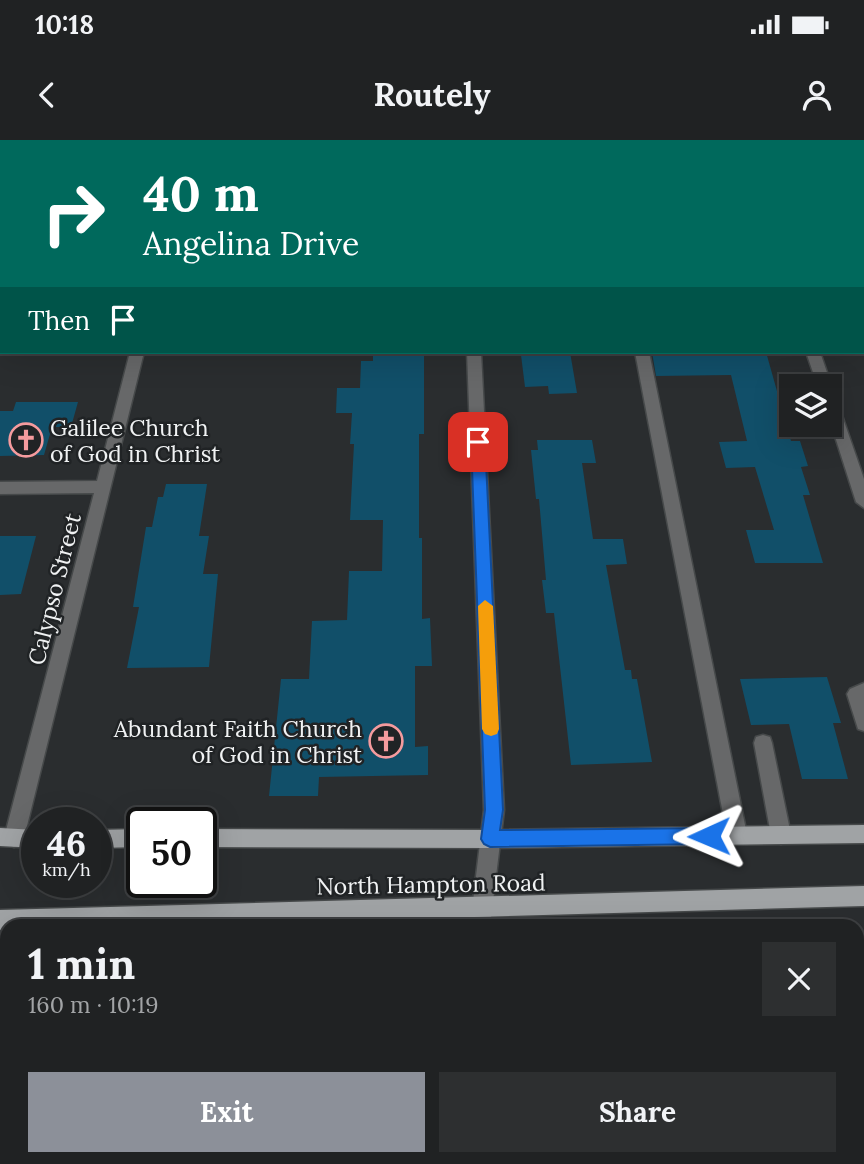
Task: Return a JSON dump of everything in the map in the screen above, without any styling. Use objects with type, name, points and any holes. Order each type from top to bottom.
[{"type":"main road","name":"North Hampton Road","points":[[217,838],[490,839],[864,834]]},
{"type":"main road","name":"North Hampton Road","points":[[160,919],[481,917],[864,896]]},
{"type":"street","name":"Calypso Street","points":[[7,837],[136,354]]},
{"type":"street","points":[[474,354],[494,810],[481,917]]},
{"type":"street","points":[[642,354],[737,835]]},
{"type":"street","points":[[814,354],[821,374]]},
{"type":"street","points":[[842,437],[864,502]]},
{"type":"street","points":[[0,488],[103,487]]},
{"type":"street","points":[[864,691],[856,694],[864,723]]},
{"type":"street","points":[[763,743],[781,835]]},
{"type":"building","points":[[373,354],[424,354],[424,434],[419,434],[419,538],[422,538],[422,619],[430,618],[432,666],[415,666],[415,747],[428,746],[428,775],[319,777],[318,796],[269,796],[281,679],[309,679],[312,621],[347,620],[349,571],[382,571],[383,520],[350,520],[354,444],[350,444],[352,413],[336,413],[337,388],[360,388],[361,361],[373,361]]},
{"type":"building","points":[[570,354],[577,393],[549,394],[548,386],[525,387],[521,355]]},
{"type":"building","points":[[652,354],[767,354],[779,398],[779,437],[800,441],[808,466],[801,467],[810,495],[803,495],[823,563],[755,563],[746,530],[774,530],[755,467],[726,468],[719,442],[747,441],[731,375],[656,376]]},
{"type":"building","name":"Galilee Church of God in Christ","points":[[16,402],[78,402],[71,427],[52,427],[44,455],[0,456],[0,411],[13,411]]},
{"type":"building","points":[[537,440],[592,440],[596,463],[582,463],[593,539],[623,539],[627,564],[606,565],[625,670],[631,670],[632,679],[637,679],[652,762],[571,765],[554,613],[546,613],[542,580],[546,580],[539,499],[536,499],[531,450],[538,450]]},
{"type":"building","points":[[166,484],[207,484],[199,536],[209,536],[203,574],[218,574],[209,667],[127,668],[139,607],[133,607],[146,527],[152,527],[158,497],[163,497]]},
{"type":"building","points":[[0,536],[36,536],[21,594],[0,595]]},
{"type":"building","points":[[827,677],[841,723],[833,723],[848,779],[802,779],[789,724],[751,725],[740,679]]},
{"type":"slow traffic","points":[[485,606],[491,729]]},
{"type":"place","name":"Galilee Church of God in Christ","points":[[26,440]]},
{"type":"place","name":"Abundant Faith Church of God in Christ","points":[[386,741]]},
{"type":"route","points":[[478,442],[494,810],[490,839],[709,836]]}]
